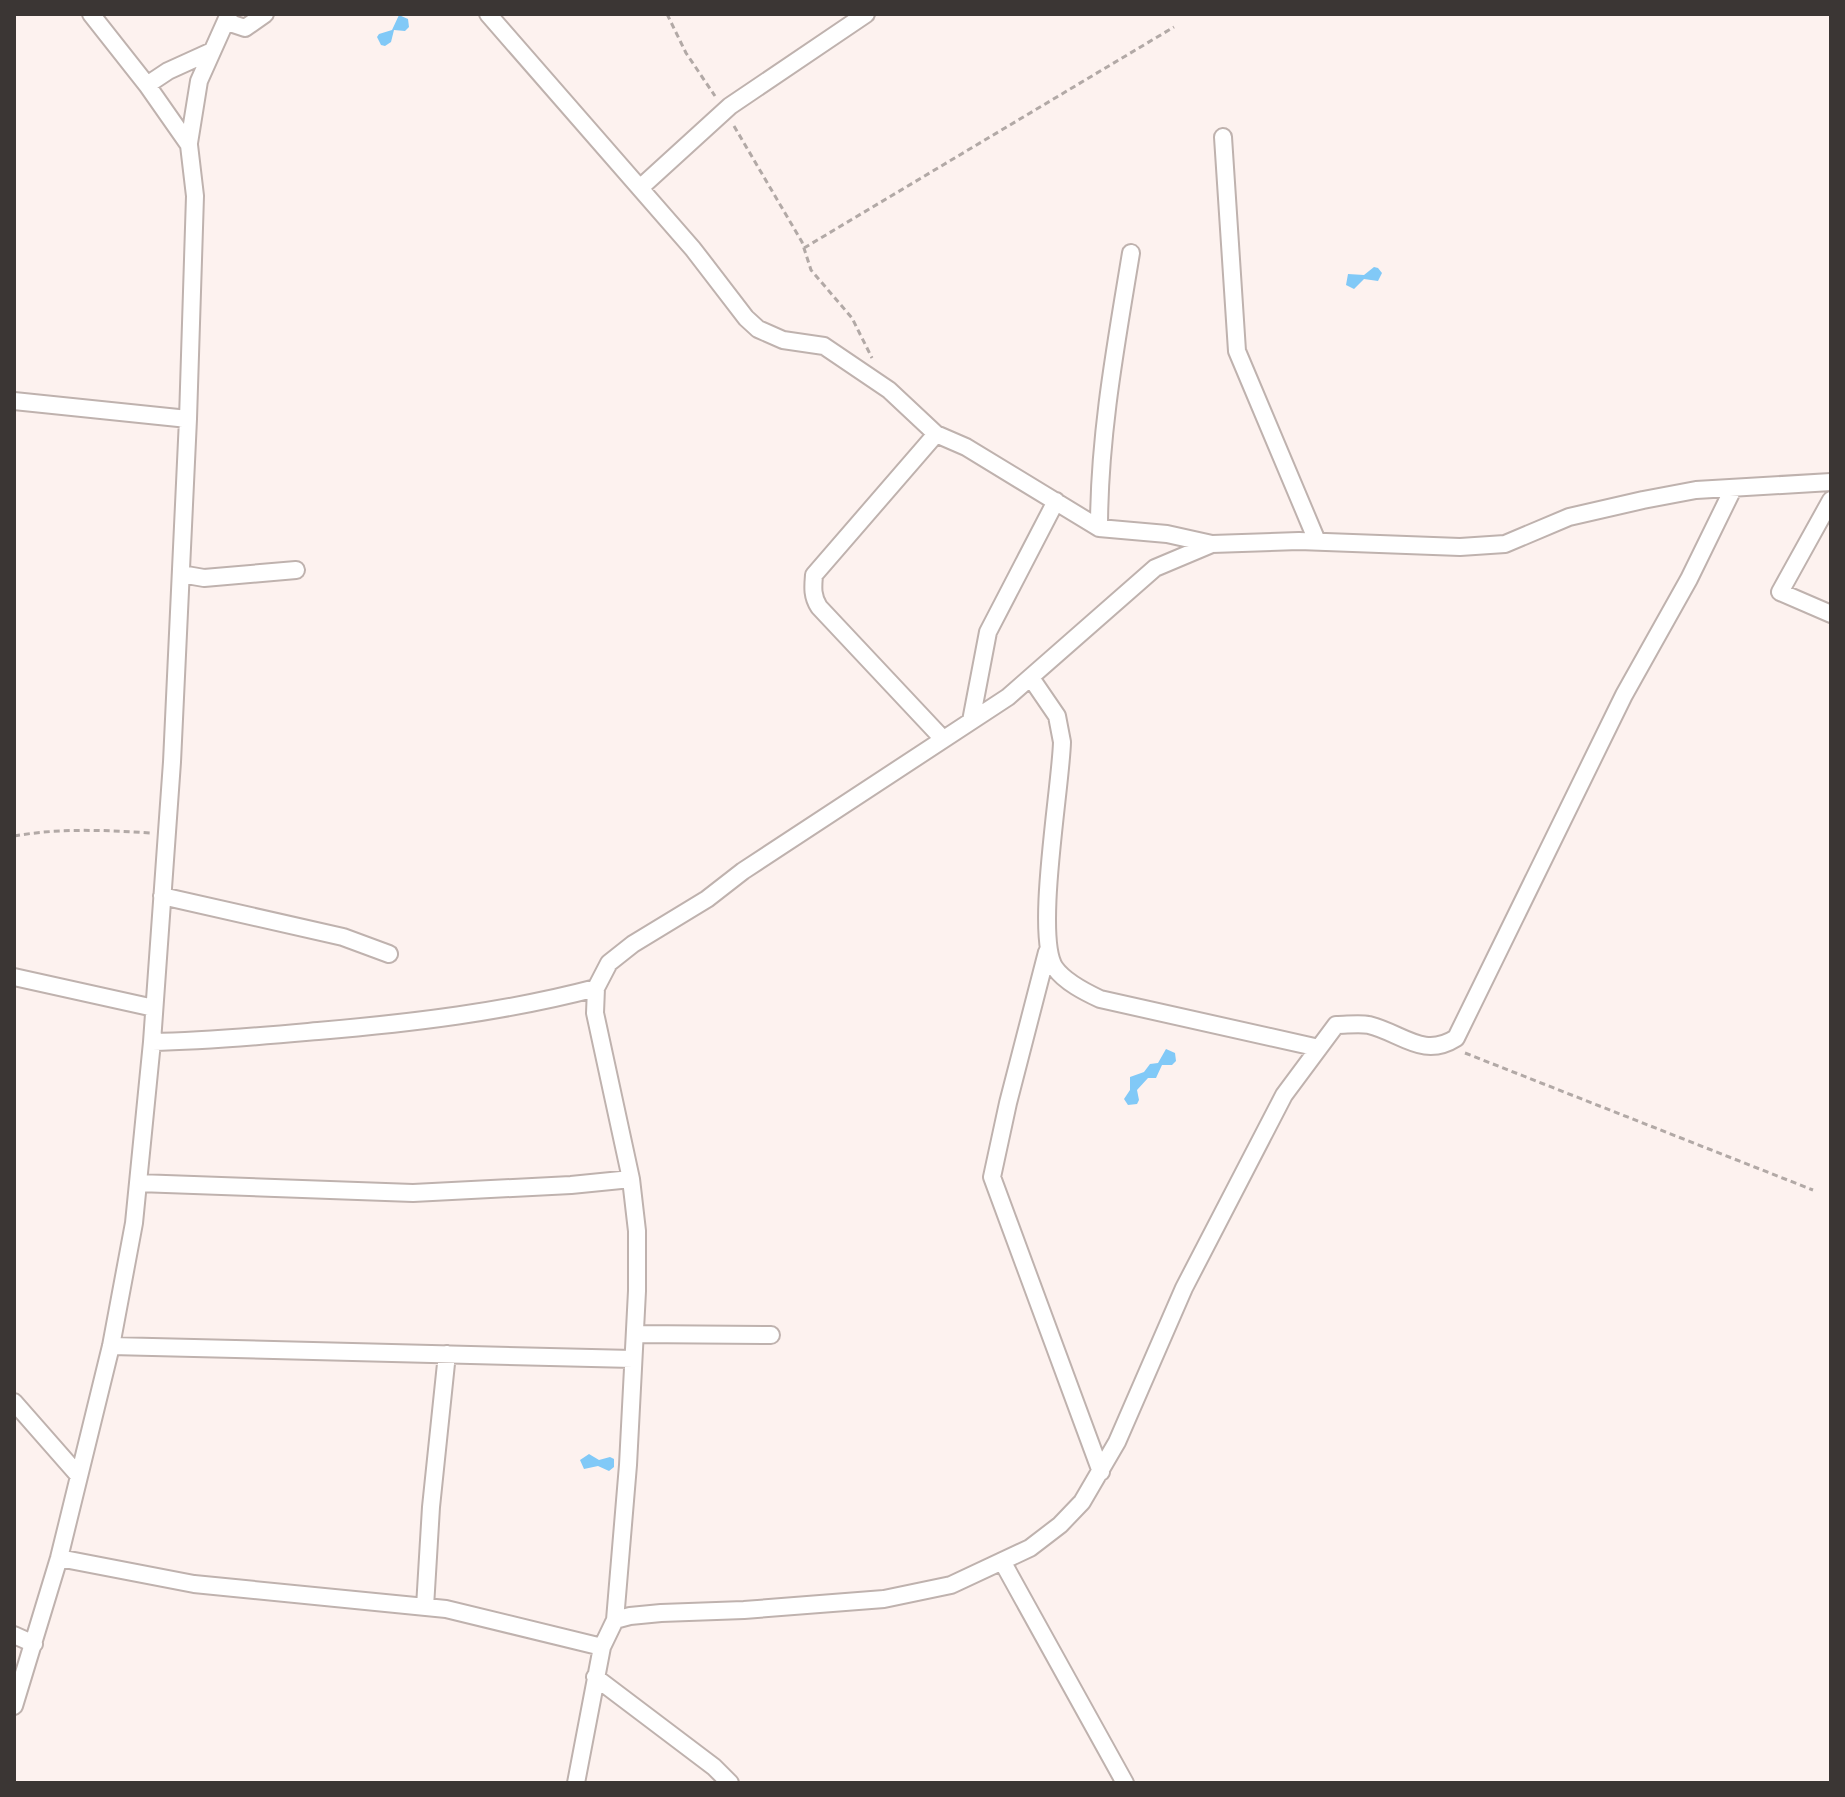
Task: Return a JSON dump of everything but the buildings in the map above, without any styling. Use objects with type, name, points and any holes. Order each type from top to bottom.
[{"type":"street","points":[[91,14],[189,145]]},
{"type":"street","points":[[14,1706],[59,1558],[111,1346],[134,1223],[152,1042],[167,834],[188,419],[195,196],[189,145],[197,90],[228,18],[245,28],[265,14]]},
{"type":"street","points":[[488,14],[693,249],[758,329],[783,340],[824,346],[889,390],[936,434],[966,447],[1099,528],[1167,534],[1212,544]]},
{"type":"street","points":[[640,188],[725,110],[866,14]]},
{"type":"street","points":[[147,85],[168,71],[212,51]]},
{"type":"street","points":[[1223,137],[1237,351],[1317,541]]},
{"type":"street","points":[[1099,528],[1099,480],[1108,391],[1131,253]]},
{"type":"street","points":[[14,401],[188,419]]},
{"type":"street","points":[[936,434],[814,575],[813,598],[943,739]]},
{"type":"street","points":[[576,1783],[602,1647],[615,1620],[635,1334],[637,1231],[631,1179],[595,1013],[596,988],[609,963],[1031,678],[1155,568],[1212,544],[1228,541],[1317,541],[1460,547],[1505,544],[1569,517],[1696,490],[1831,482]]},
{"type":"street","points":[[615,1620],[661,1613],[884,1599],[951,1585],[1030,1548],[1060,1525],[1082,1502],[1117,1442],[1184,1288],[1284,1095],[1336,1025],[1368,1025],[1424,1047],[1443,1046],[1456,1038],[1624,695],[1689,579],[1733,489]]},
{"type":"street","points":[[1831,500],[1780,592],[1831,614]]},
{"type":"street","points":[[971,721],[988,632],[1056,501]]},
{"type":"street","points":[[181,574],[204,578],[296,570]]},
{"type":"street","points":[[1031,678],[1057,716],[1062,742],[1046,908],[1047,952],[992,1177],[1101,1472]]},
{"type":"street","points":[[162,896],[343,937],[389,954]]},
{"type":"street","points":[[1047,952],[1055,969],[1100,999],[1319,1048]]},
{"type":"street","points":[[14,977],[154,1008]]},
{"type":"street","points":[[152,1042],[227,1041],[399,1024],[550,1000],[596,988]]},
{"type":"street","points":[[138,1183],[413,1193],[631,1179]]},
{"type":"street","points":[[635,1334],[771,1335]]},
{"type":"street","points":[[111,1346],[633,1359]]},
{"type":"street","points":[[425,1607],[431,1507],[447,1354]]},
{"type":"street","points":[[14,1402],[79,1476]]},
{"type":"street","points":[[59,1558],[194,1584],[425,1607],[602,1647]]},
{"type":"street","points":[[1002,1561],[1125,1783]]},
{"type":"street","points":[[14,1635],[34,1644]]},
{"type":"street","points":[[595,1677],[714,1767],[730,1783]]},
{"type":"path","points":[[667,14],[686,53],[725,110],[804,248],[811,270],[852,318],[889,390]]},
{"type":"path","points":[[804,248],[1174,27]]},
{"type":"path","points":[[14,836],[58,830],[101,829],[167,834]]},
{"type":"path","points":[[1443,1046],[1483,1057],[1813,1190]]}]
